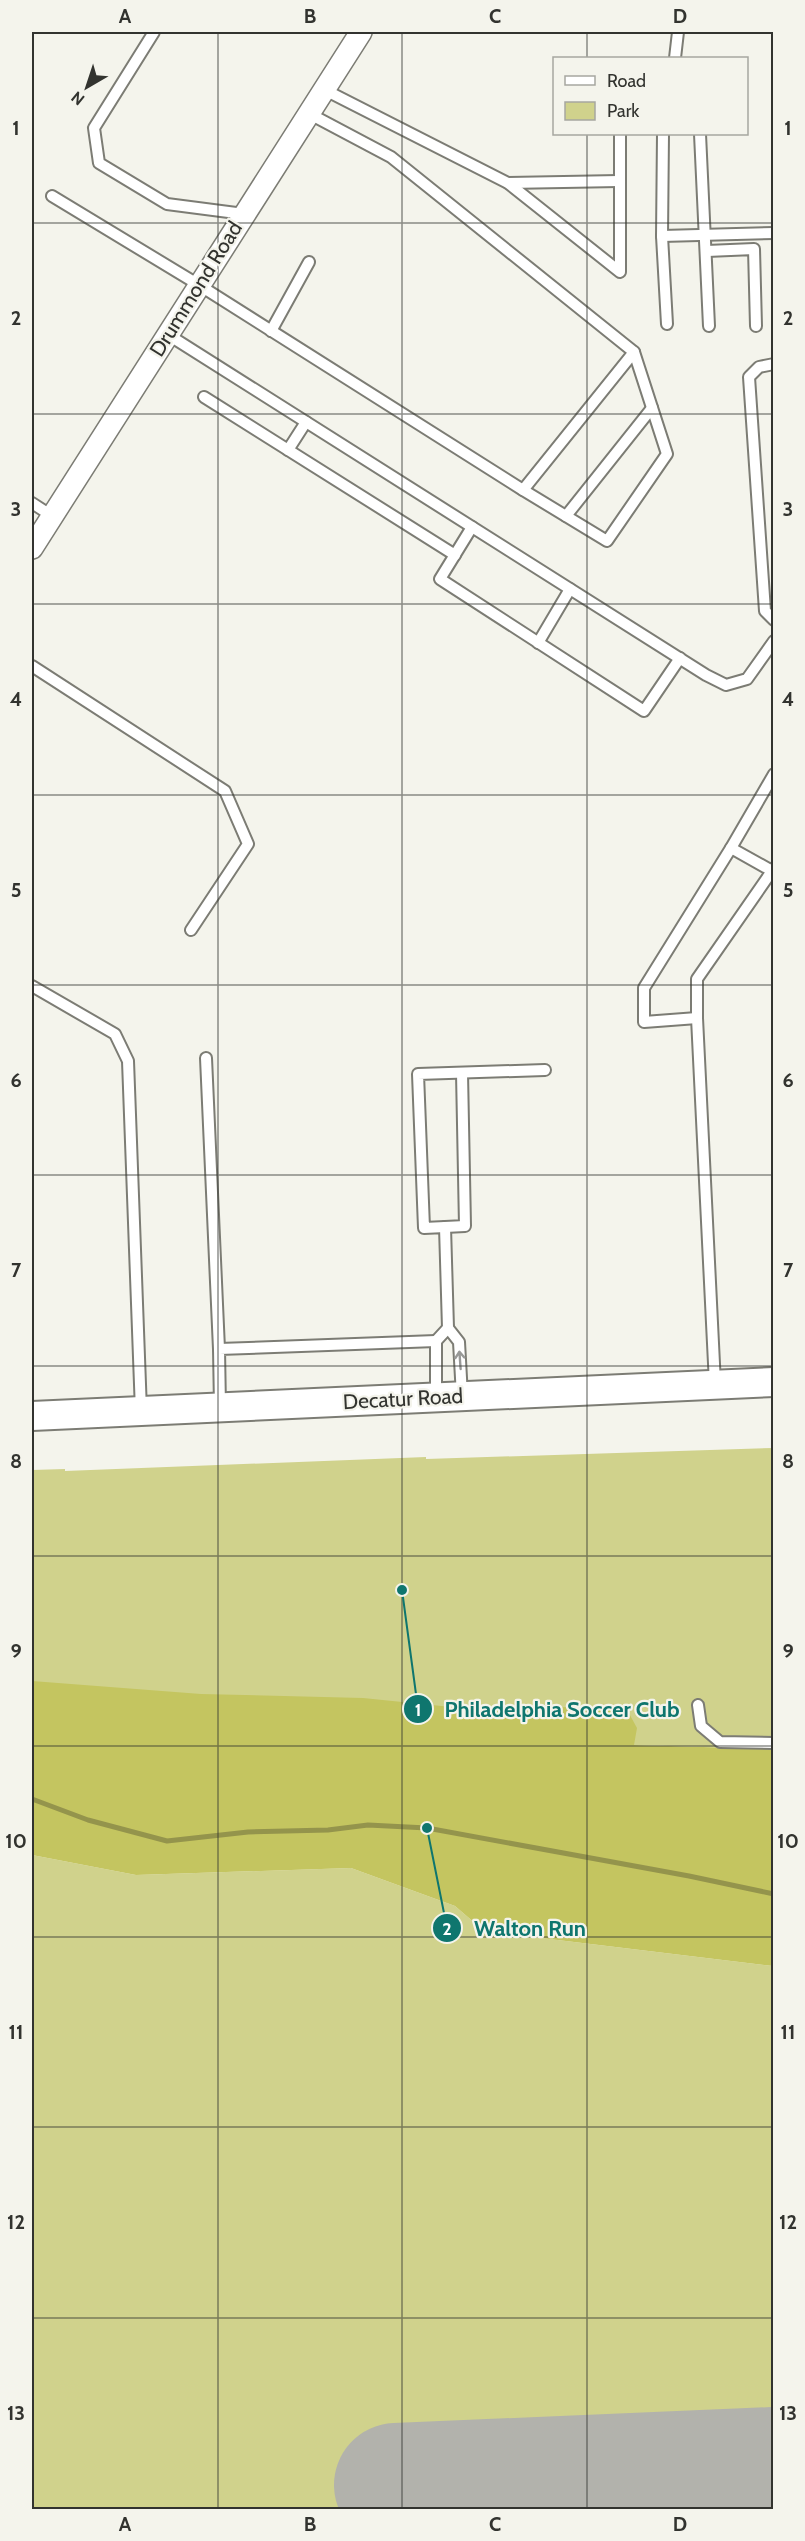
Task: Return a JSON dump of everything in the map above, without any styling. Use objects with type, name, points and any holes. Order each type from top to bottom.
[{"type":"street","name":"Drummond Road","points":[[32,548],[361,32]]},
{"type":"street","name":"Decatur Road","points":[[32,1416],[774,1382]]},
{"type":"lane","points":[[154,32],[94,128],[99,163],[166,204],[244,214]]},
{"type":"lane","points":[[675,57],[678,32]]},
{"type":"lane","points":[[323,89],[508,183],[620,272],[620,135]]},
{"type":"lane","points":[[52,196],[199,285],[607,541],[666,454],[634,351],[391,157],[308,113]]},
{"type":"lane","points":[[663,135],[662,236],[667,324]]},
{"type":"lane","points":[[700,135],[709,326]]},
{"type":"lane","points":[[508,183],[619,181]]},
{"type":"lane","points":[[662,236],[774,233]]},
{"type":"lane","points":[[707,251],[754,249],[756,326]]},
{"type":"lane","points":[[271,331],[309,262]]},
{"type":"lane","points":[[167,334],[680,658],[726,684],[747,679],[774,641]]},
{"type":"lane","points":[[523,490],[634,351]]},
{"type":"lane","points":[[774,364],[759,367],[749,377],[765,611],[774,620]]},
{"type":"lane","points":[[204,397],[455,555]]},
{"type":"lane","points":[[566,516],[652,408]]},
{"type":"lane","points":[[288,450],[306,422]]},
{"type":"lane","points":[[32,503],[52,516]]},
{"type":"lane","points":[[472,527],[440,579],[644,711],[680,658]]},
{"type":"lane","points":[[538,643],[570,589]]},
{"type":"lane","points":[[32,666],[225,791],[248,844],[191,930]]},
{"type":"lane","points":[[697,1018],[644,1022],[644,988],[774,774]]},
{"type":"lane","points":[[715,1385],[697,979],[773,871],[731,848]]},
{"type":"lane","points":[[32,986],[115,1034],[128,1061],[141,1411]]},
{"type":"lane","points":[[206,1058],[220,1407]]},
{"type":"lane","points":[[462,1072],[465,1226],[424,1228],[418,1074],[462,1072],[545,1070]]},
{"type":"lane","points":[[445,1227],[448,1328],[459,1342],[449,1397]]},
{"type":"lane","points":[[219,1349],[436,1341],[448,1328]]},
{"type":"lane","points":[[436,1341],[449,1397]]},
{"type":"lane","points":[[698,1705],[701,1726],[720,1742],[774,1743]]},
{"type":"green space","points":[[773,1448],[773,1749],[634,1745],[32,1708],[32,1470],[65,1469],[65,1471],[426,1457],[426,1459]]},
{"type":"green space","points":[[32,1855],[136,1875],[351,1868],[455,1906],[484,1931],[773,1966],[773,2413],[393,2430],[395,2509],[32,2509]]},
{"type":"shaded area","points":[[32,1681],[201,1694],[363,1698],[471,1709],[625,1706],[637,1728],[634,1745],[773,1749],[773,1966],[484,1931],[455,1906],[351,1868],[136,1875],[32,1855]]},
{"type":"waterway","points":[[32,1799],[88,1820],[167,1841],[248,1832],[328,1830],[368,1825],[427,1828],[689,1876],[774,1894]]},
{"type":"taxiway","points":[[428,2483],[429,2510]]},
{"type":"runway","points":[[396,2485],[774,2469]]},
{"type":"place","name":"Philadelphia Soccer Club","points":[[402,1590]]},
{"type":"place","name":"Walton Run","points":[[427,1828]]}]
